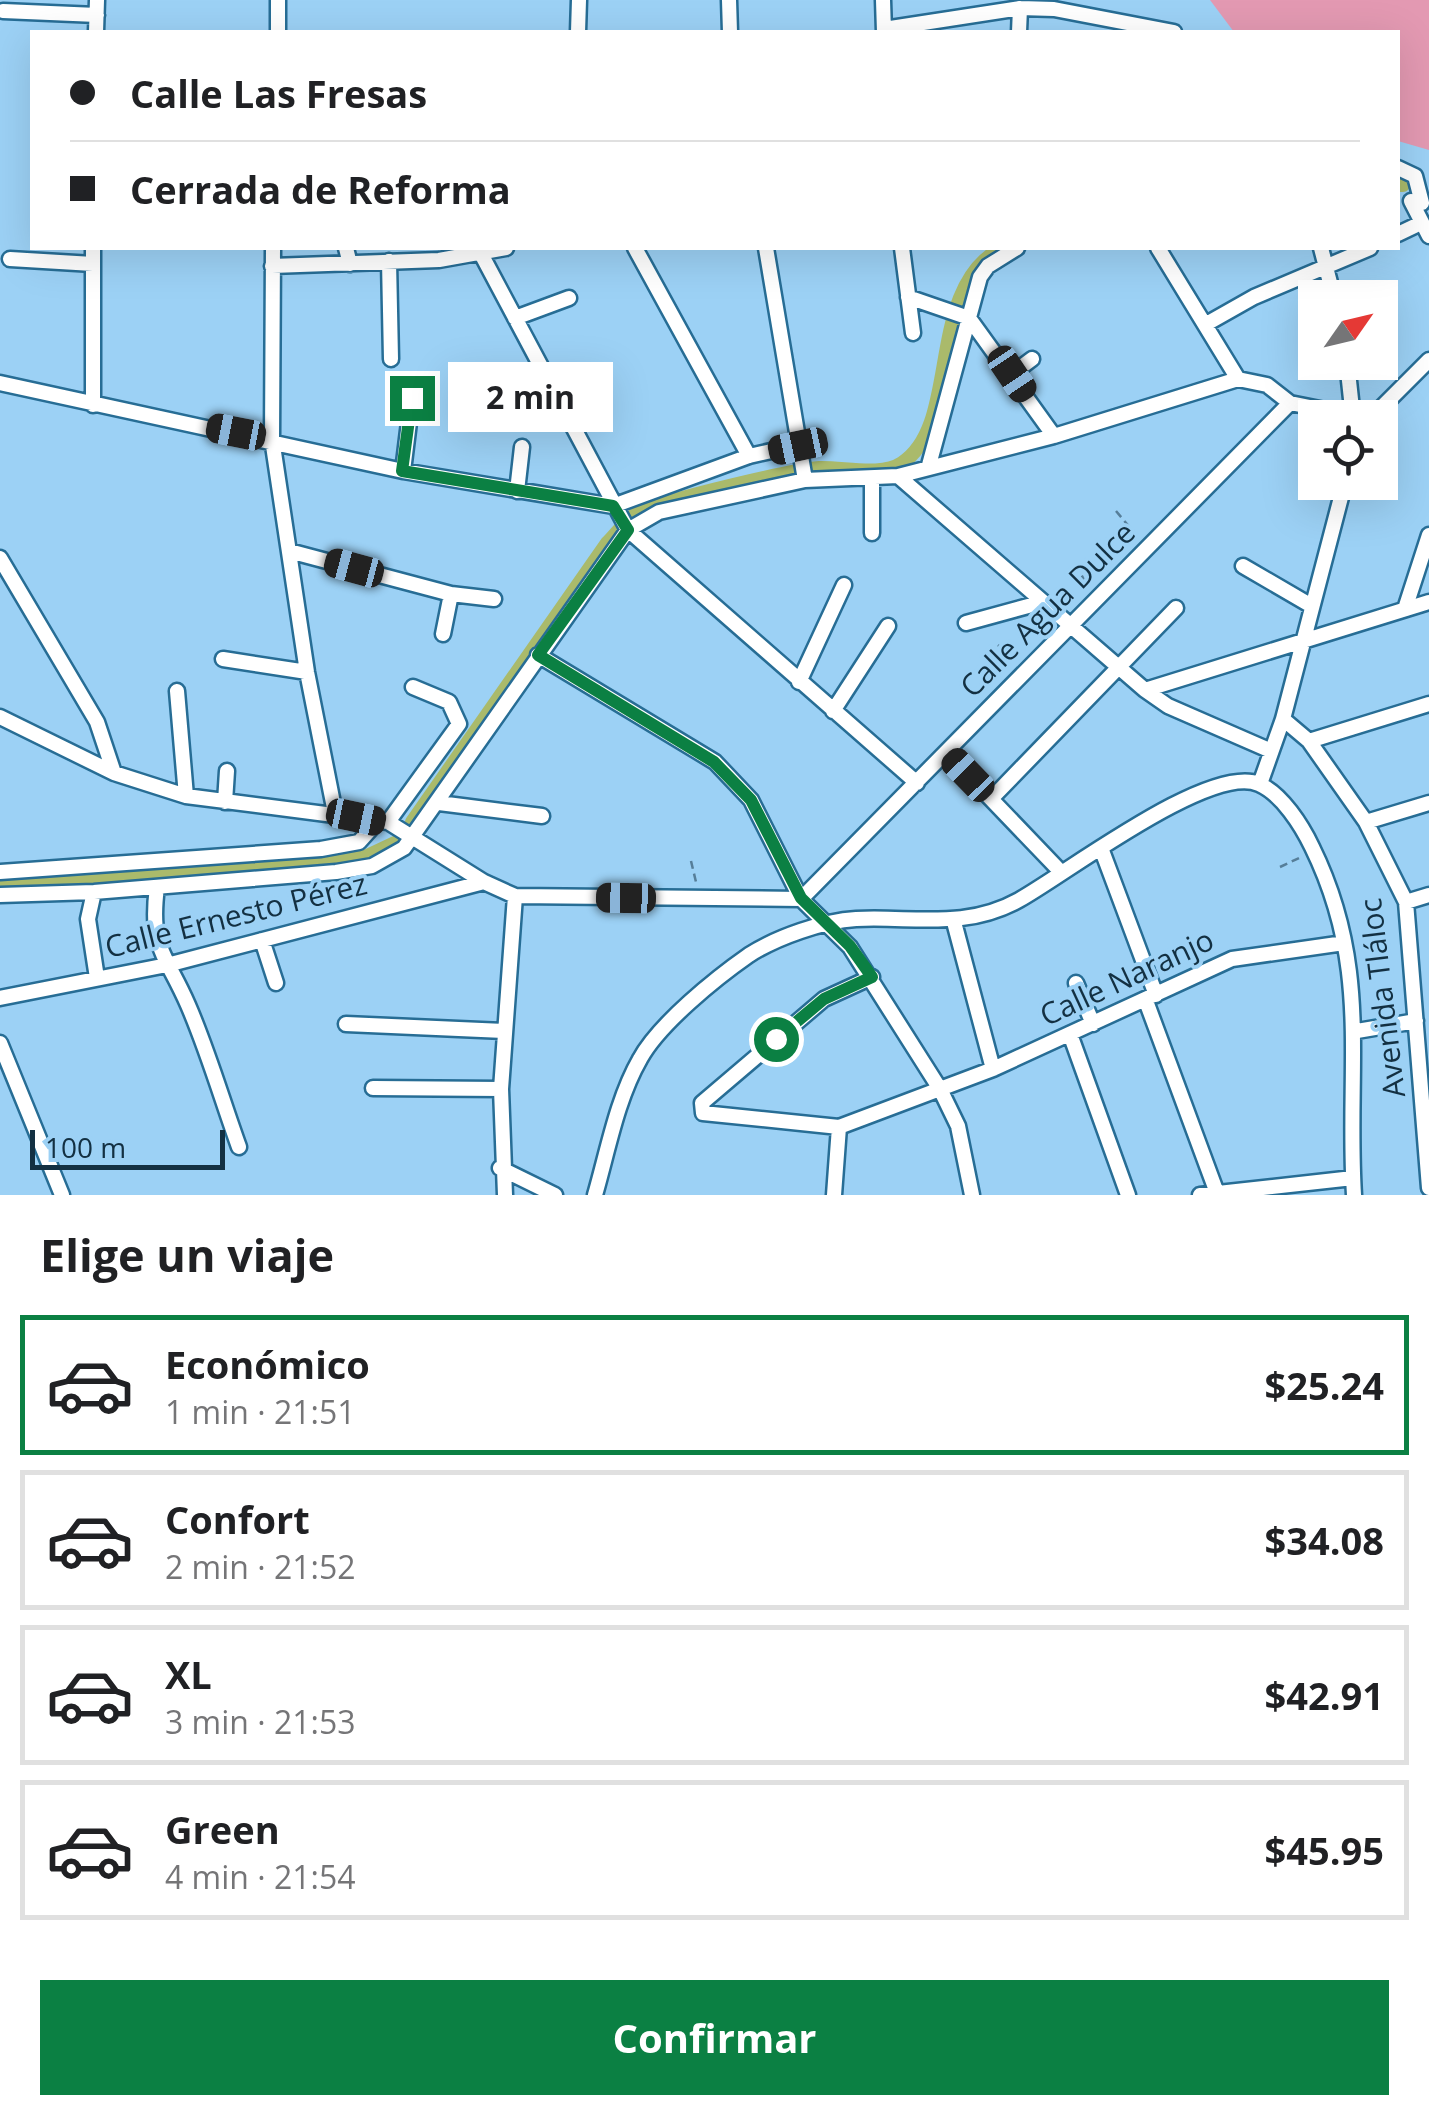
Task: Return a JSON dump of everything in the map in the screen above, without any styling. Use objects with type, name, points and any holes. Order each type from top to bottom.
[{"type":"street","points":[[278,0],[278,30]]},
{"type":"street","points":[[578,30],[579,0]]},
{"type":"street","points":[[729,0],[730,30]]},
{"type":"street","points":[[883,0],[884,30]]},
{"type":"street","points":[[4,11],[97,8]]},
{"type":"street","points":[[1019,30],[1020,8]]},
{"type":"street","points":[[890,30],[1020,8],[1054,9],[1164,30]]},
{"type":"street","points":[[1400,169],[1415,176],[1415,202],[1425,229],[1400,234]]},
{"type":"street","points":[[273,250],[272,439],[307,672],[335,812]]},
{"type":"street","points":[[346,250],[350,264]]},
{"type":"street","points":[[636,250],[749,456]]},
{"type":"street","points":[[766,250],[804,475]]},
{"type":"street","points":[[902,250],[913,334]]},
{"type":"street","points":[[929,465],[959,313],[988,266],[1015,250]]},
{"type":"street","points":[[1159,250],[1208,324],[1238,379]]},
{"type":"street","points":[[1322,250],[1330,280]]},
{"type":"street","points":[[1208,324],[1254,297],[1366,250]]},
{"type":"street","points":[[272,266],[350,264],[480,251],[620,518],[799,682],[917,782]]},
{"type":"street","points":[[10,260],[93,256],[93,405]]},
{"type":"street","points":[[389,261],[390,359]]},
{"type":"street","points":[[908,297],[959,313],[1012,374],[1054,436]]},
{"type":"street","points":[[515,318],[569,298]]},
{"type":"street","points":[[1012,374],[1032,359]]},
{"type":"street","points":[[1388,400],[1429,360]]},
{"type":"street","points":[[0,383],[272,439],[402,471],[517,491],[620,518],[659,512],[804,475],[872,479],[898,476],[1054,436],[1238,379],[1267,385],[1298,405]]},
{"type":"street","points":[[402,471],[412,398]]},
{"type":"street","name":"Calle Agua Dulce","points":[[801,898],[1290,403]]},
{"type":"street","points":[[517,491],[522,447]]},
{"type":"street","points":[[0,872],[321,850],[359,842],[396,827],[438,803],[538,655],[620,518],[749,456],[799,449]]},
{"type":"street","points":[[898,476],[1145,690],[1168,706],[1269,750]]},
{"type":"street","points":[[872,479],[872,532]]},
{"type":"street","points":[[1260,784],[1283,719],[1341,500]]},
{"type":"street","points":[[1405,608],[1429,535]]},
{"type":"street","points":[[289,551],[451,594],[494,599]]},
{"type":"street","points":[[0,558],[97,722],[114,773]]},
{"type":"street","points":[[1243,566],[1310,605]]},
{"type":"street","points":[[799,682],[844,586]]},
{"type":"street","points":[[442,634],[451,594]]},
{"type":"street","points":[[966,623],[1043,602]]},
{"type":"street","points":[[1145,690],[1429,602]]},
{"type":"street","points":[[991,799],[1176,608]]},
{"type":"street","points":[[832,711],[888,626]]},
{"type":"street","points":[[538,655],[734,778],[751,800],[801,898],[830,924],[872,977],[940,1088],[958,1126],[972,1195]]},
{"type":"street","points":[[222,659],[307,672]]},
{"type":"street","points":[[396,827],[459,724],[448,702],[413,687]]},
{"type":"street","points":[[176,691],[186,796]]},
{"type":"street","points":[[1309,741],[1429,704]]},
{"type":"street","points":[[0,717],[114,773],[186,796],[335,812],[396,827],[484,882],[514,896],[801,898]]},
{"type":"street","name":"Avenida Tláloc","points":[[1283,719],[1309,741],[1366,822],[1406,902],[1429,1188]]},
{"type":"street","points":[[946,752],[1060,871]]},
{"type":"street","points":[[225,802],[227,771]]},
{"type":"street","points":[[595,1195],[626,1091],[640,1058],[659,1032],[749,956],[775,942],[854,919],[954,922],[1018,901],[1060,871],[1186,798],[1228,781],[1260,784],[1300,821],[1336,897],[1356,1031],[1354,1195]]},
{"type":"street","points":[[438,803],[542,816]]},
{"type":"street","points":[[1366,822],[1429,803]]},
{"type":"street","points":[[0,895],[94,892],[372,866],[404,848],[396,827]]},
{"type":"street","points":[[1101,848],[1218,1193]]},
{"type":"street","name":"Calle Ernesto Pérez","points":[[0,998],[167,965],[484,882]]},
{"type":"street","points":[[157,887],[154,913],[160,956],[188,1004],[239,1146]]},
{"type":"street","points":[[94,892],[88,919],[98,978]]},
{"type":"street","points":[[1406,902],[1429,895]]},
{"type":"street","points":[[505,1195],[500,1168],[501,1089],[514,896]]},
{"type":"street","points":[[954,922],[993,1069]]},
{"type":"street","points":[[262,940],[276,984]]},
{"type":"street","name":"Calle Naranjo","points":[[838,1127],[993,1069],[1232,958],[1344,944]]},
{"type":"street","points":[[834,1195],[838,1127],[707,1114],[700,1109],[824,999],[872,977]]},
{"type":"street","points":[[1076,983],[1094,1024]]},
{"type":"street","points":[[1356,1031],[1416,1020]]},
{"type":"street","points":[[346,1024],[504,1031]]},
{"type":"street","points":[[1070,1034],[1128,1195]]},
{"type":"street","points":[[0,1042],[62,1195]]},
{"type":"street","points":[[374,1088],[501,1089]]},
{"type":"street","points":[[500,1168],[556,1195]]},
{"type":"street","points":[[1200,1195],[1353,1178]]},
{"type":"path","points":[[1116,511],[1148,548]]},
{"type":"path","points":[[1076,564],[1094,603]]},
{"type":"path","points":[[998,645],[1027,672]]},
{"type":"path","points":[[1280,868],[1314,851]]},
{"type":"path","points":[[691,861],[700,898]]},
{"type":"shaded area","points":[[1210,0],[1429,0],[1429,150],[1400,142],[1400,30],[1232,30]]},
{"type":"waterway","points":[[412,822],[607,543],[633,516],[693,495],[782,474],[819,468],[884,470],[902,463],[920,444],[932,419],[961,294],[977,268],[999,250]]},
{"type":"waterway","points":[[0,887],[367,856],[401,840]]},
{"type":"route","points":[[412,398],[410,436],[402,471],[613,506],[628,530],[538,655],[734,778],[751,800],[801,898],[850,946],[872,977],[824,999],[776,1039]]}]
